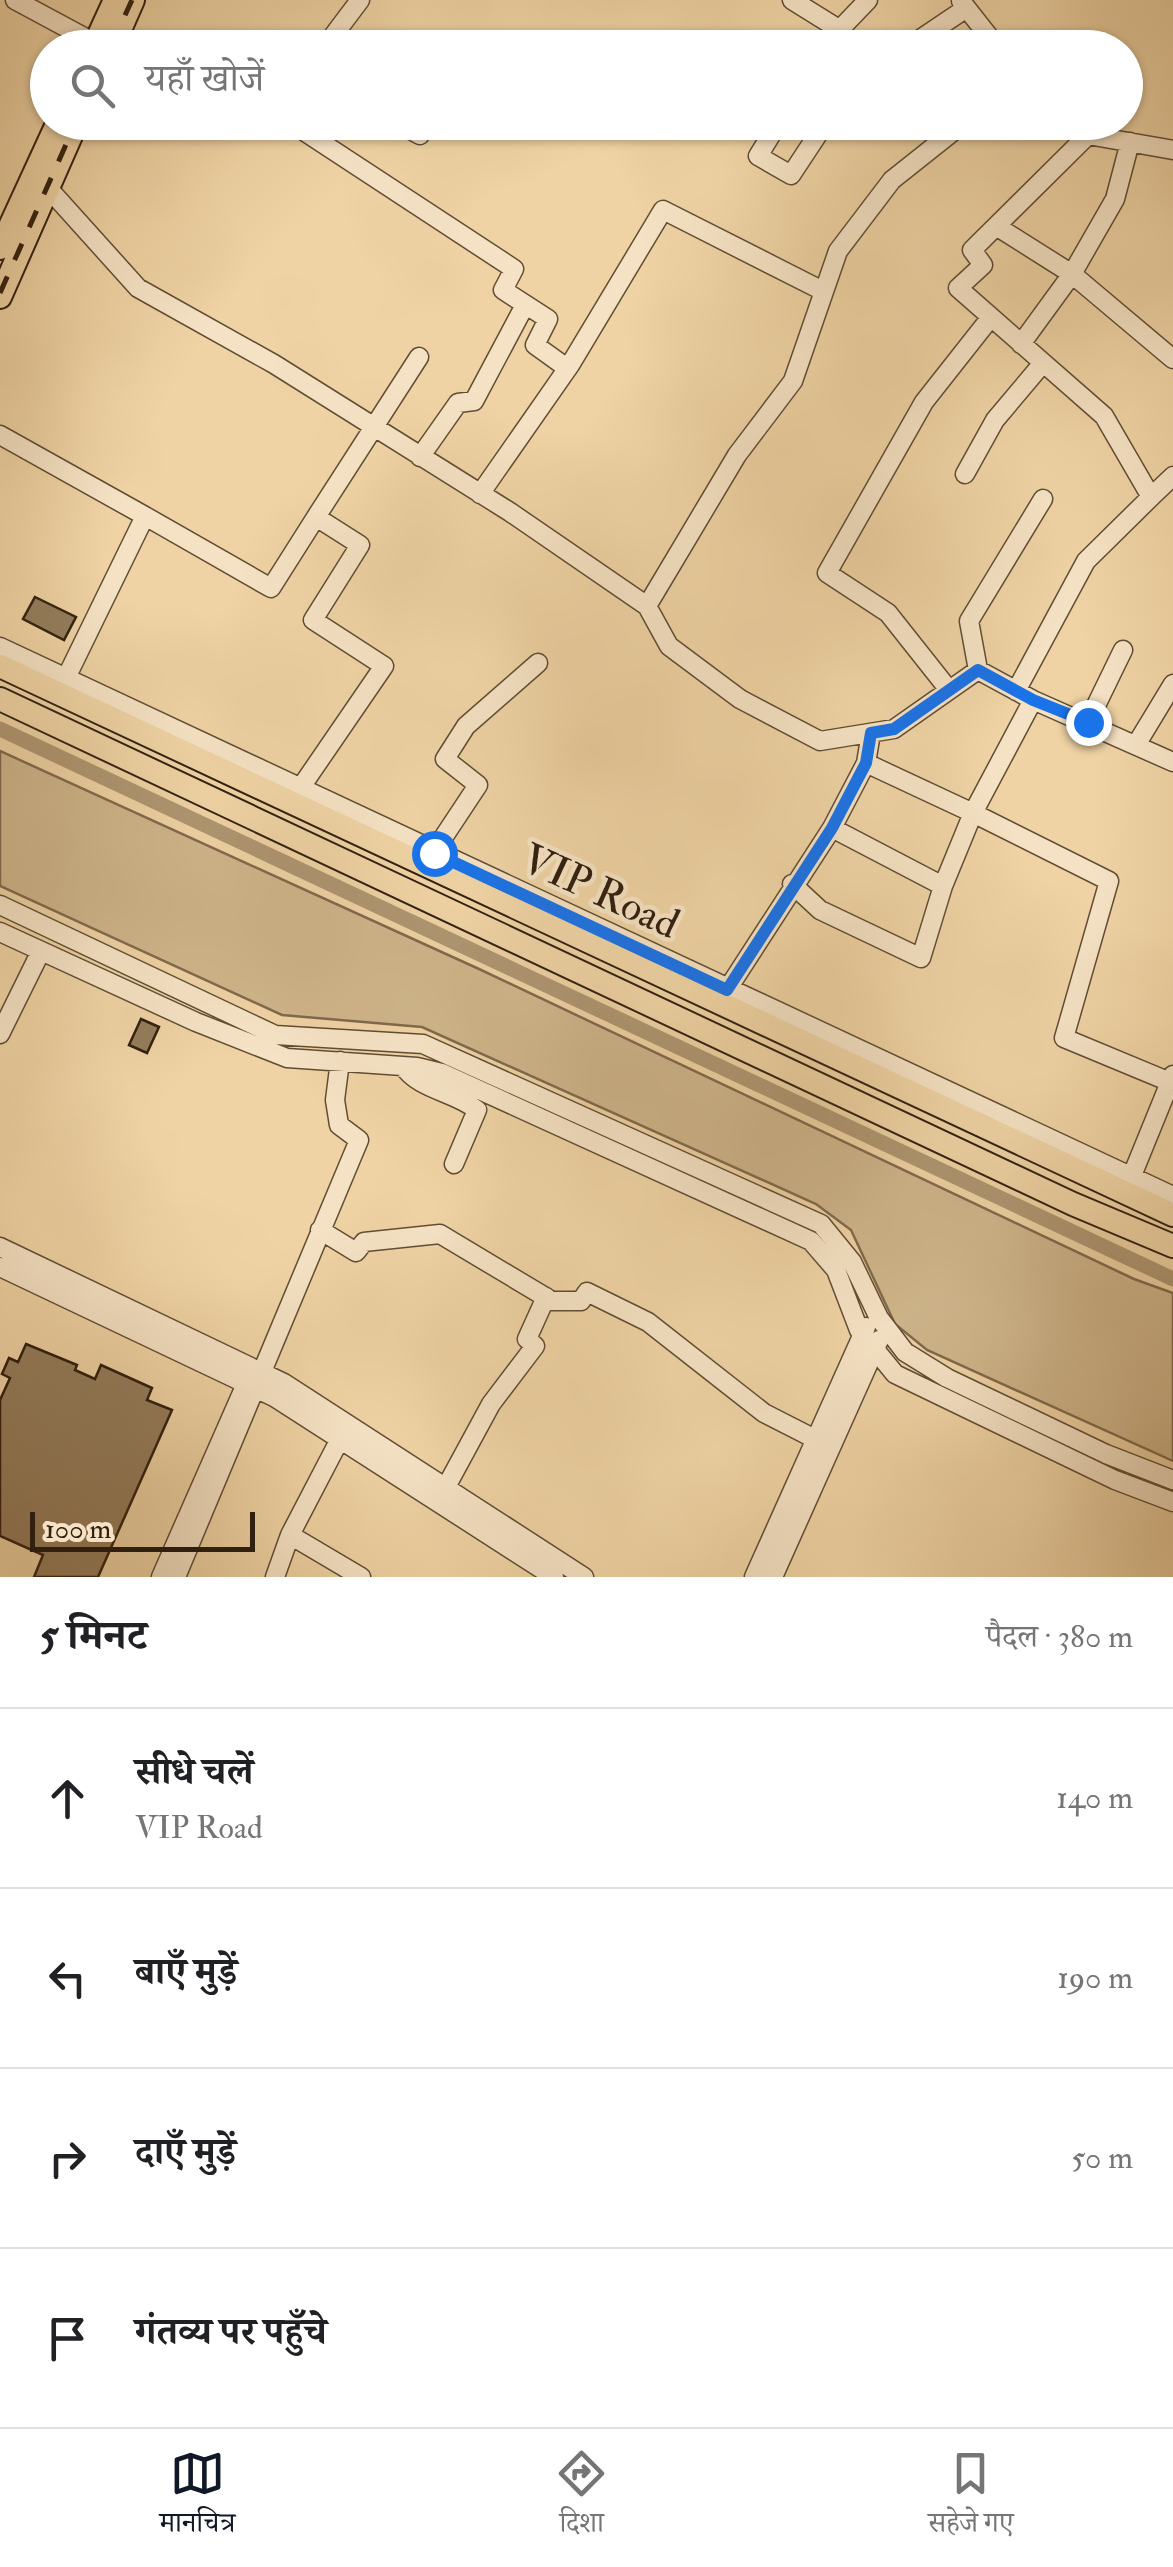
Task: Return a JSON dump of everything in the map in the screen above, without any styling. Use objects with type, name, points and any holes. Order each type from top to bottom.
[{"type":"main road","points":[[105,30],[115,0]]},
{"type":"main road","points":[[111,30],[133,0]]},
{"type":"main road","points":[[0,248],[50,140]]},
{"type":"main road","points":[[0,297],[70,140]]},
{"type":"main road","name":"VIP Road","points":[[0,666],[500,893],[1173,1215]]},
{"type":"main road","name":"VIP Road","points":[[0,699],[1074,1204],[1173,1246]]},
{"type":"street","points":[[15,0],[70,30]]},
{"type":"street","points":[[338,30],[360,0]]},
{"type":"street","points":[[792,0],[837,28],[868,0]]},
{"type":"street","points":[[930,30],[963,4],[984,30]]},
{"type":"street","points":[[317,140],[514,269],[503,290],[548,319],[534,345],[567,368]]},
{"type":"street","points":[[767,140],[758,156],[791,175],[814,140]]},
{"type":"street","points":[[647,606],[737,455],[793,381],[821,290],[838,250],[892,180],[942,140]]},
{"type":"street","points":[[1072,140],[972,250],[983,264],[958,288],[1104,416],[1152,497]]},
{"type":"street","points":[[1123,140],[1173,150]]},
{"type":"street","points":[[1022,344],[1072,274],[1116,199],[1130,142]]},
{"type":"street","points":[[48,188],[138,288],[274,364],[480,494],[647,606],[668,646],[740,700],[820,741],[894,729],[978,670]]},
{"type":"street","points":[[480,494],[567,368],[664,210],[821,290]]},
{"type":"street","points":[[996,226],[1072,274],[1173,358]]},
{"type":"street","points":[[420,457],[458,403],[474,401],[526,306]]},
{"type":"street","points":[[949,690],[888,614],[827,573],[924,402],[991,317]]},
{"type":"street","points":[[0,435],[271,588],[419,357]]},
{"type":"street","points":[[965,474],[995,420],[1043,363]]},
{"type":"street","points":[[792,884],[820,910],[921,958],[943,886],[972,813],[1086,561],[1173,476]]},
{"type":"street","points":[[978,670],[969,621],[1043,499]]},
{"type":"street","points":[[66,678],[145,516]]},
{"type":"street","points":[[299,790],[384,666],[313,620],[360,545],[316,517]]},
{"type":"street","name":"VIP Road","points":[[0,646],[434,853],[500,893],[727,990],[1173,1196]]},
{"type":"street","points":[[1088,722],[1123,650]]},
{"type":"street","points":[[434,853],[478,785],[445,759],[466,726],[538,663]]},
{"type":"street","points":[[978,670],[1025,696],[1173,762]]},
{"type":"street","points":[[1136,744],[1173,684]]},
{"type":"street","points":[[727,990],[792,884],[832,828],[866,763],[871,733]]},
{"type":"street","points":[[866,763],[1109,882],[1064,1038],[1172,1078],[1131,1178]]},
{"type":"street","points":[[832,828],[943,886]]},
{"type":"street","points":[[0,905],[275,1035],[423,1044],[821,1224],[852,1262],[881,1318],[906,1352],[948,1378],[1106,1454],[1173,1480]]},
{"type":"street","points":[[0,932],[287,1058],[403,1066],[442,1073],[812,1240],[836,1270],[862,1334],[895,1374],[1115,1480],[1173,1502]]},
{"type":"street","points":[[0,1034],[41,951]]},
{"type":"street","points":[[381,1064],[383,1044]]},
{"type":"street","points":[[176,1577],[359,1140],[339,1125],[335,1100],[340,1061]]},
{"type":"street","points":[[403,1066],[410,1077],[464,1100],[477,1110],[454,1164]]},
{"type":"street","points":[[320,1230],[356,1252],[364,1242],[440,1234],[546,1298],[581,1301],[587,1292],[648,1322],[764,1413],[814,1439]]},
{"type":"street","points":[[0,1247],[446,1487],[584,1577]]},
{"type":"street","points":[[0,1267],[255,1382],[554,1577]]},
{"type":"street","points":[[446,1487],[492,1404],[534,1346],[528,1339],[546,1298]]},
{"type":"street","points":[[773,1577],[814,1439],[862,1334],[881,1318]]},
{"type":"street","points":[[754,1577],[875,1350],[881,1318]]},
{"type":"street","points":[[162,1577],[255,1382]]},
{"type":"street","points":[[275,1577],[290,1536],[340,1439]]},
{"type":"street","points":[[290,1536],[360,1577]]},
{"type":"shaded area","points":[[0,751],[479,969],[1134,1279],[1173,1293],[1173,1461],[927,1350],[895,1324],[851,1230],[816,1204],[422,1027],[282,1015],[0,886]]},
{"type":"building","points":[[35,597],[76,617],[64,640],[23,619]]},
{"type":"building","points":[[141,1019],[159,1027],[147,1053],[129,1045]]},
{"type":"building","points":[[26,1344],[77,1365],[75,1370],[95,1379],[101,1365],[152,1388],[147,1400],[172,1410],[98,1577],[34,1577],[43,1555],[0,1536],[0,1400],[10,1378],[2,1374],[9,1358],[18,1362]]},
{"type":"waterway","points":[[0,729],[1173,1279]]},
{"type":"railway","points":[[118,30],[132,0]]},
{"type":"railway","points":[[0,293],[68,140]]},
{"type":"route","points":[[434,853],[727,990],[792,884],[832,828],[866,763],[871,733],[894,729],[978,670],[1033,700],[1088,722]]}]
